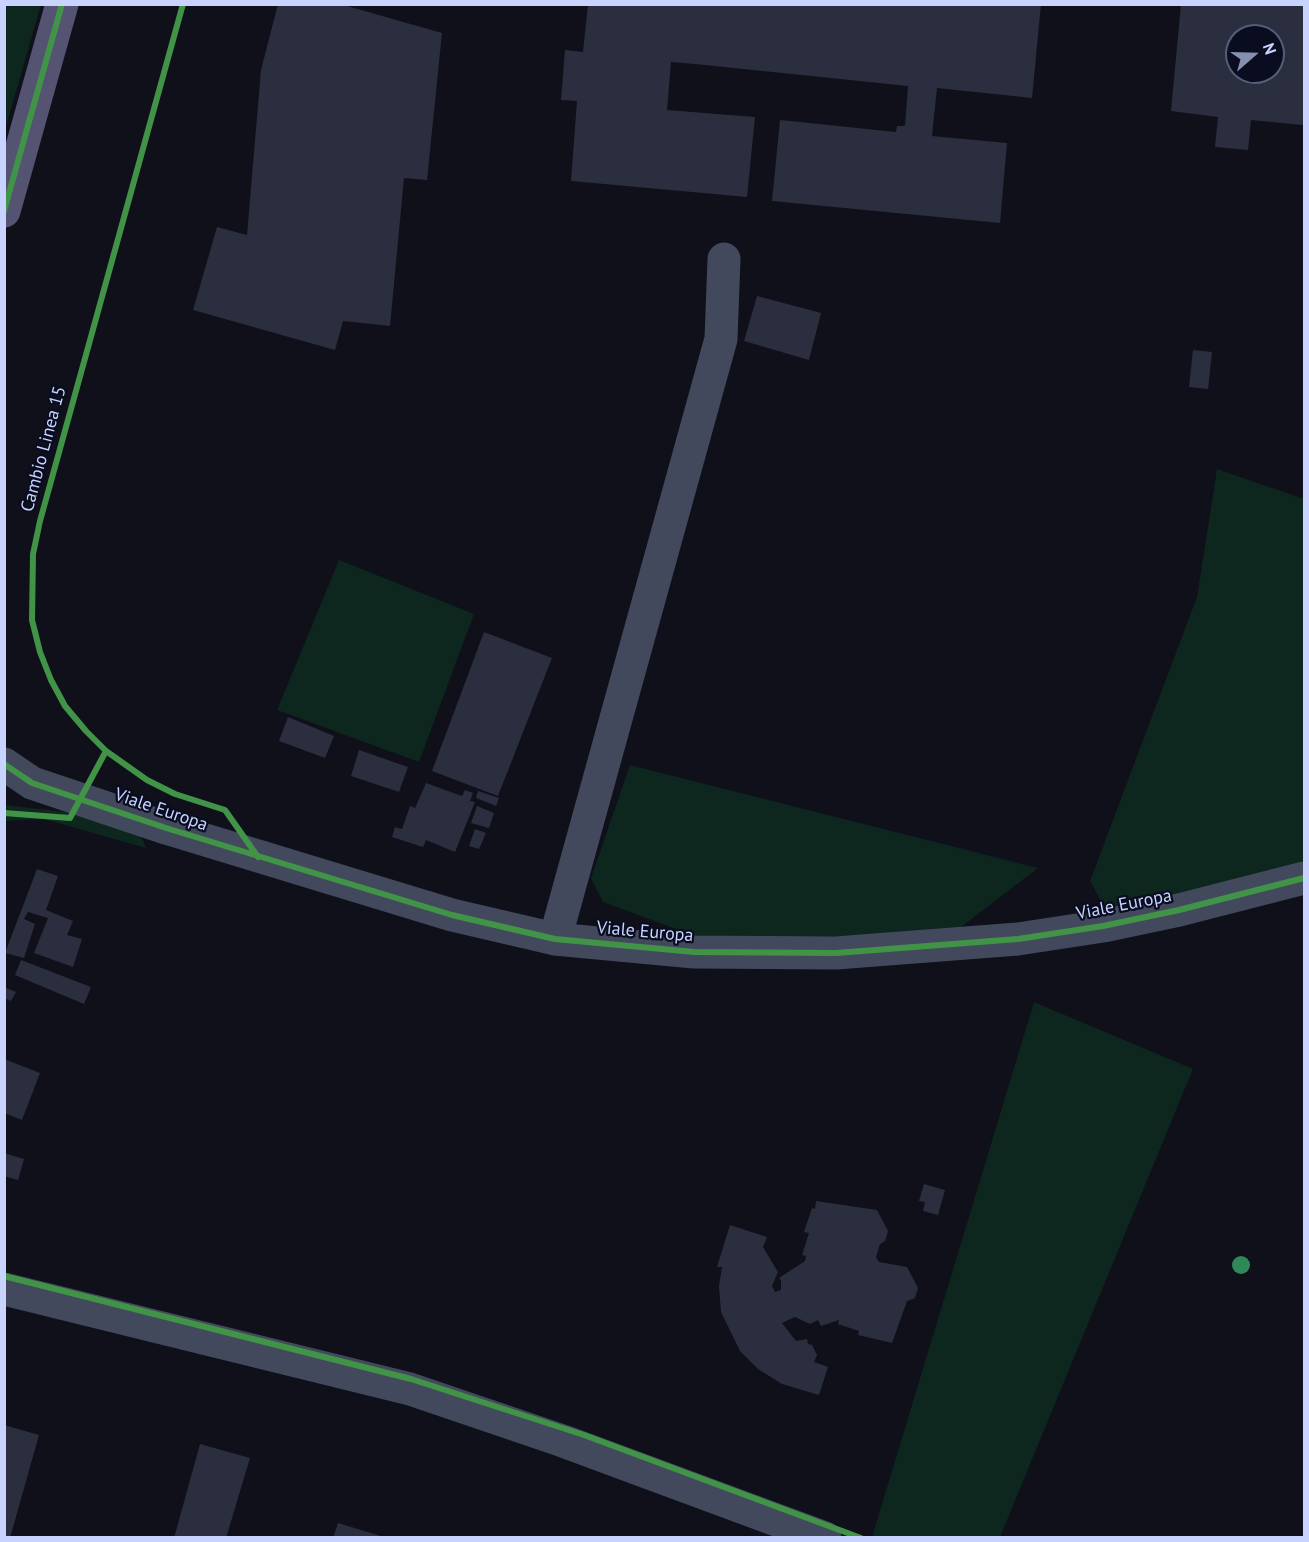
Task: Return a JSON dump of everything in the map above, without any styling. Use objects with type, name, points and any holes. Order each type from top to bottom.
[{"type":"main road","points":[[4,211],[62,4]]},
{"type":"street","points":[[555,939],[721,339],[724,259]]},
{"type":"street","name":"Viale Europa","points":[[4,764],[18,784],[453,915],[555,939],[693,952],[760,954],[920,949],[1017,939],[1103,926],[1237,897],[1305,878]]},
{"type":"street","points":[[4,1289],[410,1389],[563,1441],[825,1538]]},
{"type":"green space","points":[[4,5],[41,5],[5,130]]},
{"type":"green space","points":[[1217,469],[1304,499],[1304,868],[1106,910],[1090,881],[1197,597]]},
{"type":"green space","points":[[339,560],[474,614],[419,762],[277,710]]},
{"type":"green space","points":[[630,765],[1038,868],[952,934],[703,939],[603,902],[591,878]]},
{"type":"green space","points":[[4,805],[67,812],[135,832],[143,840],[146,848],[44,819],[5,821]]},
{"type":"green space","points":[[1034,1002],[1193,1069],[1000,1537],[872,1537]]},
{"type":"building","points":[[278,4],[340,4],[442,33],[427,180],[404,178],[390,326],[343,321],[335,350],[193,310],[217,227],[247,235],[261,70]]},
{"type":"building","points":[[588,4],[1041,4],[1032,98],[937,88],[932,136],[1007,143],[1000,223],[772,201],[780,120],[896,132],[897,126],[905,126],[908,86],[695,64],[671,62],[667,110],[755,117],[747,197],[571,181],[577,101],[561,100],[565,50],[583,52]]},
{"type":"building","points":[[1181,4],[1304,4],[1303,125],[1251,120],[1248,150],[1215,147],[1218,117],[1171,111]]},
{"type":"building","points":[[757,296],[821,313],[809,360],[744,341]]},
{"type":"building","points":[[1193,350],[1212,352],[1208,389],[1189,387]]},
{"type":"building","points":[[484,632],[552,658],[498,796],[432,771]]},
{"type":"building","points":[[288,717],[334,736],[325,758],[279,741]]},
{"type":"building","points":[[359,750],[408,767],[399,792],[351,776]]},
{"type":"building","points":[[426,783],[462,796],[465,790],[473,793],[470,801],[475,802],[455,852],[426,840],[423,847],[392,837],[395,827],[402,829],[410,806],[415,808]]},
{"type":"building","points":[[478,791],[499,798],[496,806],[476,798]]},
{"type":"building","points":[[477,806],[494,813],[489,828],[471,823]]},
{"type":"building","points":[[475,829],[486,833],[479,849],[469,846]]},
{"type":"building","points":[[37,869],[58,876],[46,910],[73,921],[67,935],[82,939],[73,967],[34,953],[48,918],[28,912],[24,919],[35,924],[24,958],[5,953]]},
{"type":"building","points":[[21,960],[91,987],[84,1004],[15,975]]},
{"type":"building","points":[[4,987],[16,992],[11,1001],[4,998]]},
{"type":"building","points":[[4,1059],[40,1073],[22,1120],[4,1113]]},
{"type":"building","points":[[4,1153],[24,1159],[18,1180],[4,1176]]},
{"type":"building","points":[[924,1184],[945,1190],[938,1215],[923,1211],[925,1202],[919,1201]]},
{"type":"building","points":[[816,1201],[877,1210],[888,1231],[885,1241],[880,1244],[876,1257],[879,1262],[907,1267],[918,1288],[915,1298],[907,1301],[892,1343],[858,1335],[859,1331],[838,1324],[839,1320],[821,1326],[818,1320],[810,1324],[795,1317],[782,1323],[796,1341],[807,1339],[808,1344],[812,1345],[817,1355],[814,1362],[828,1367],[819,1395],[782,1384],[758,1369],[740,1351],[721,1312],[719,1286],[722,1267],[717,1267],[730,1225],[767,1237],[763,1247],[778,1272],[772,1286],[775,1292],[781,1290],[779,1278],[805,1261],[806,1256],[802,1255],[809,1233],[804,1232],[812,1208],[815,1209]]},
{"type":"building","points":[[4,1425],[39,1435],[10,1538],[4,1538]]},
{"type":"building","points":[[200,1444],[250,1458],[226,1538],[174,1538]]},
{"type":"building","points":[[338,1523],[384,1537],[384,1538],[333,1538]]},
{"type":"cycle path","points":[[4,211],[62,4]]},
{"type":"cycle path","name":"Cambio Linea 15","points":[[183,4],[40,521],[33,554],[32,620],[40,652],[51,680],[65,706],[86,731],[106,751],[147,780],[175,794],[225,810],[258,857]]},
{"type":"cycle path","points":[[4,813],[70,818],[106,751]]},
{"type":"cycle path","points":[[4,764],[32,783],[166,828],[452,915],[555,939],[694,952],[836,953],[1018,939],[1103,926],[1179,910],[1304,878]]},
{"type":"cycle path","points":[[4,1276],[411,1379],[584,1435],[861,1538]]}]
